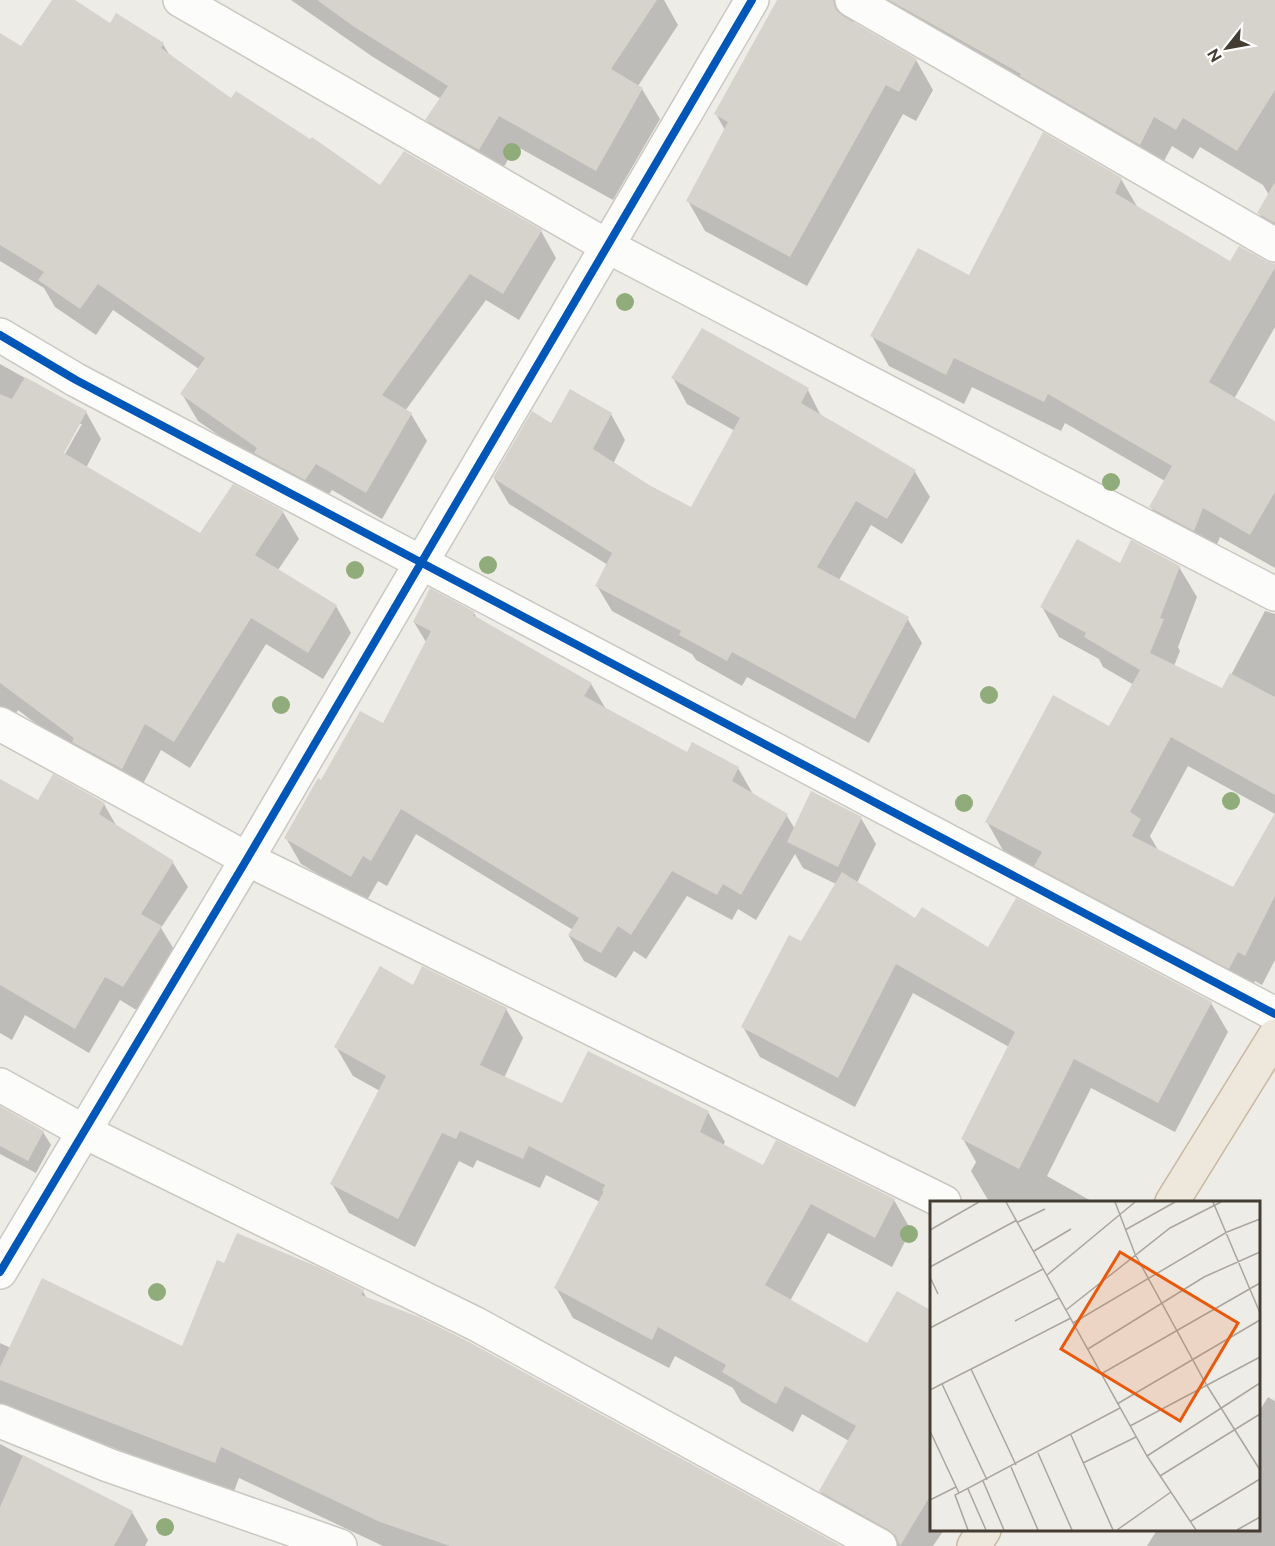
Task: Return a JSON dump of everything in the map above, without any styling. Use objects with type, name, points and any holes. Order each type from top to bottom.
[{"type":"highway","points":[[1173,1201],[1275,1036]]},
{"type":"highway","points":[[974,1546],[983,1531]]},
{"type":"street","points":[[180,0],[607,246],[1275,594]]},
{"type":"street","points":[[0,1272],[247,859],[752,0]]},
{"type":"street","points":[[852,0],[1275,245]]},
{"type":"street","points":[[0,335],[76,380],[419,563],[1275,1014]]},
{"type":"street","points":[[0,724],[247,859],[940,1201]]},
{"type":"street","points":[[0,1085],[83,1131],[476,1324],[880,1546]]},
{"type":"street","points":[[0,1421],[108,1465],[340,1546]]},
{"type":"building","points":[[52,0],[75,0],[110,23],[116,13],[164,43],[161,48],[231,98],[236,91],[310,139],[312,137],[380,185],[404,151],[542,230],[503,294],[470,274],[382,395],[412,413],[366,493],[316,464],[305,480],[254,453],[257,448],[180,394],[205,358],[98,284],[80,309],[38,280],[44,272],[0,245],[0,33],[21,46]]},
{"type":"building","points":[[317,0],[657,0],[611,69],[643,88],[596,171],[499,116],[479,150],[425,120],[448,86],[353,26]]},
{"type":"building","points":[[777,0],[833,0],[836,10],[843,16],[917,59],[899,92],[886,85],[790,257],[686,201],[728,122],[714,114]]},
{"type":"building","points":[[889,0],[1275,0],[1275,90],[1237,151],[1183,118],[1176,130],[1154,117],[1140,145],[1020,76],[1021,74]]},
{"type":"building","points":[[1043,132],[1122,178],[1115,193],[1230,261],[1239,246],[1275,264],[1275,268],[1209,382],[1275,421],[1275,492],[1250,535],[1203,508],[1194,531],[1149,507],[1172,466],[1048,394],[1044,402],[954,358],[946,375],[870,336],[918,248],[969,275]]},
{"type":"building","points":[[1275,182],[1275,223],[1257,213]]},
{"type":"building","points":[[702,328],[809,388],[801,403],[916,470],[887,519],[856,501],[817,567],[909,617],[855,719],[732,652],[727,661],[679,635],[681,631],[595,586],[612,553],[493,478],[532,411],[551,423],[570,389],[612,413],[593,449],[649,485],[691,507],[740,418],[671,378]]},
{"type":"building","points":[[25,377],[87,411],[64,453],[200,533],[233,484],[284,511],[255,555],[337,605],[308,653],[251,618],[174,742],[145,724],[122,769],[72,742],[74,738],[0,683],[0,394],[12,399]]},
{"type":"building","points":[[1077,539],[1120,563],[1131,540],[1180,566],[1160,618],[1164,619],[1150,653],[1222,688],[1230,673],[1275,697],[1275,795],[1171,737],[1130,812],[1141,819],[1132,836],[1233,887],[1275,813],[1275,896],[1245,956],[1238,952],[1229,969],[1034,866],[1042,852],[985,822],[1053,695],[1109,726],[1140,670],[1084,637],[1086,633],[1040,607]]},
{"type":"building","points":[[430,588],[475,612],[473,615],[592,683],[584,696],[687,752],[692,742],[739,767],[732,781],[788,814],[741,895],[723,884],[717,895],[672,871],[631,935],[618,926],[601,953],[568,935],[579,918],[401,809],[371,861],[363,856],[351,877],[284,838],[318,778],[321,780],[360,711],[383,723],[431,631],[413,622]]},
{"type":"building","points":[[53,774],[105,803],[99,814],[174,861],[141,914],[162,926],[123,987],[105,977],[75,1029],[0,985],[0,779],[38,800]]},
{"type":"building","points":[[811,791],[862,817],[838,867],[787,842]]},
{"type":"building","points":[[842,872],[915,918],[922,907],[988,947],[1016,898],[1212,1002],[1158,1103],[1074,1059],[1019,1169],[961,1139],[1015,1032],[896,964],[838,1078],[741,1027],[789,935],[801,941]]},
{"type":"building","points":[[380,966],[413,985],[422,966],[507,1008],[480,1065],[562,1103],[588,1051],[709,1111],[700,1132],[763,1165],[776,1140],[895,1199],[875,1238],[811,1204],[765,1285],[867,1343],[897,1291],[930,1310],[930,1496],[900,1546],[896,1536],[889,1530],[819,1491],[856,1426],[785,1386],[776,1404],[722,1372],[726,1365],[658,1327],[652,1340],[554,1288],[605,1185],[529,1146],[523,1159],[460,1131],[456,1139],[442,1133],[398,1219],[330,1184],[386,1076],[334,1047]]},
{"type":"building","points":[[0,1106],[44,1131],[28,1161],[0,1146]]},
{"type":"building","points":[[237,1233],[318,1267],[364,1290],[361,1295],[419,1317],[467,1341],[841,1546],[450,1546],[380,1522],[221,1447],[215,1463],[0,1380],[0,1367],[42,1278],[182,1346],[217,1260],[224,1263]]},
{"type":"building","points":[[23,1455],[133,1511],[114,1546],[0,1546],[0,1507]]},
{"type":"cycle path","points":[[0,1272],[247,859],[752,0]]},
{"type":"cycle path","points":[[0,335],[76,380],[1275,1014]]}]
